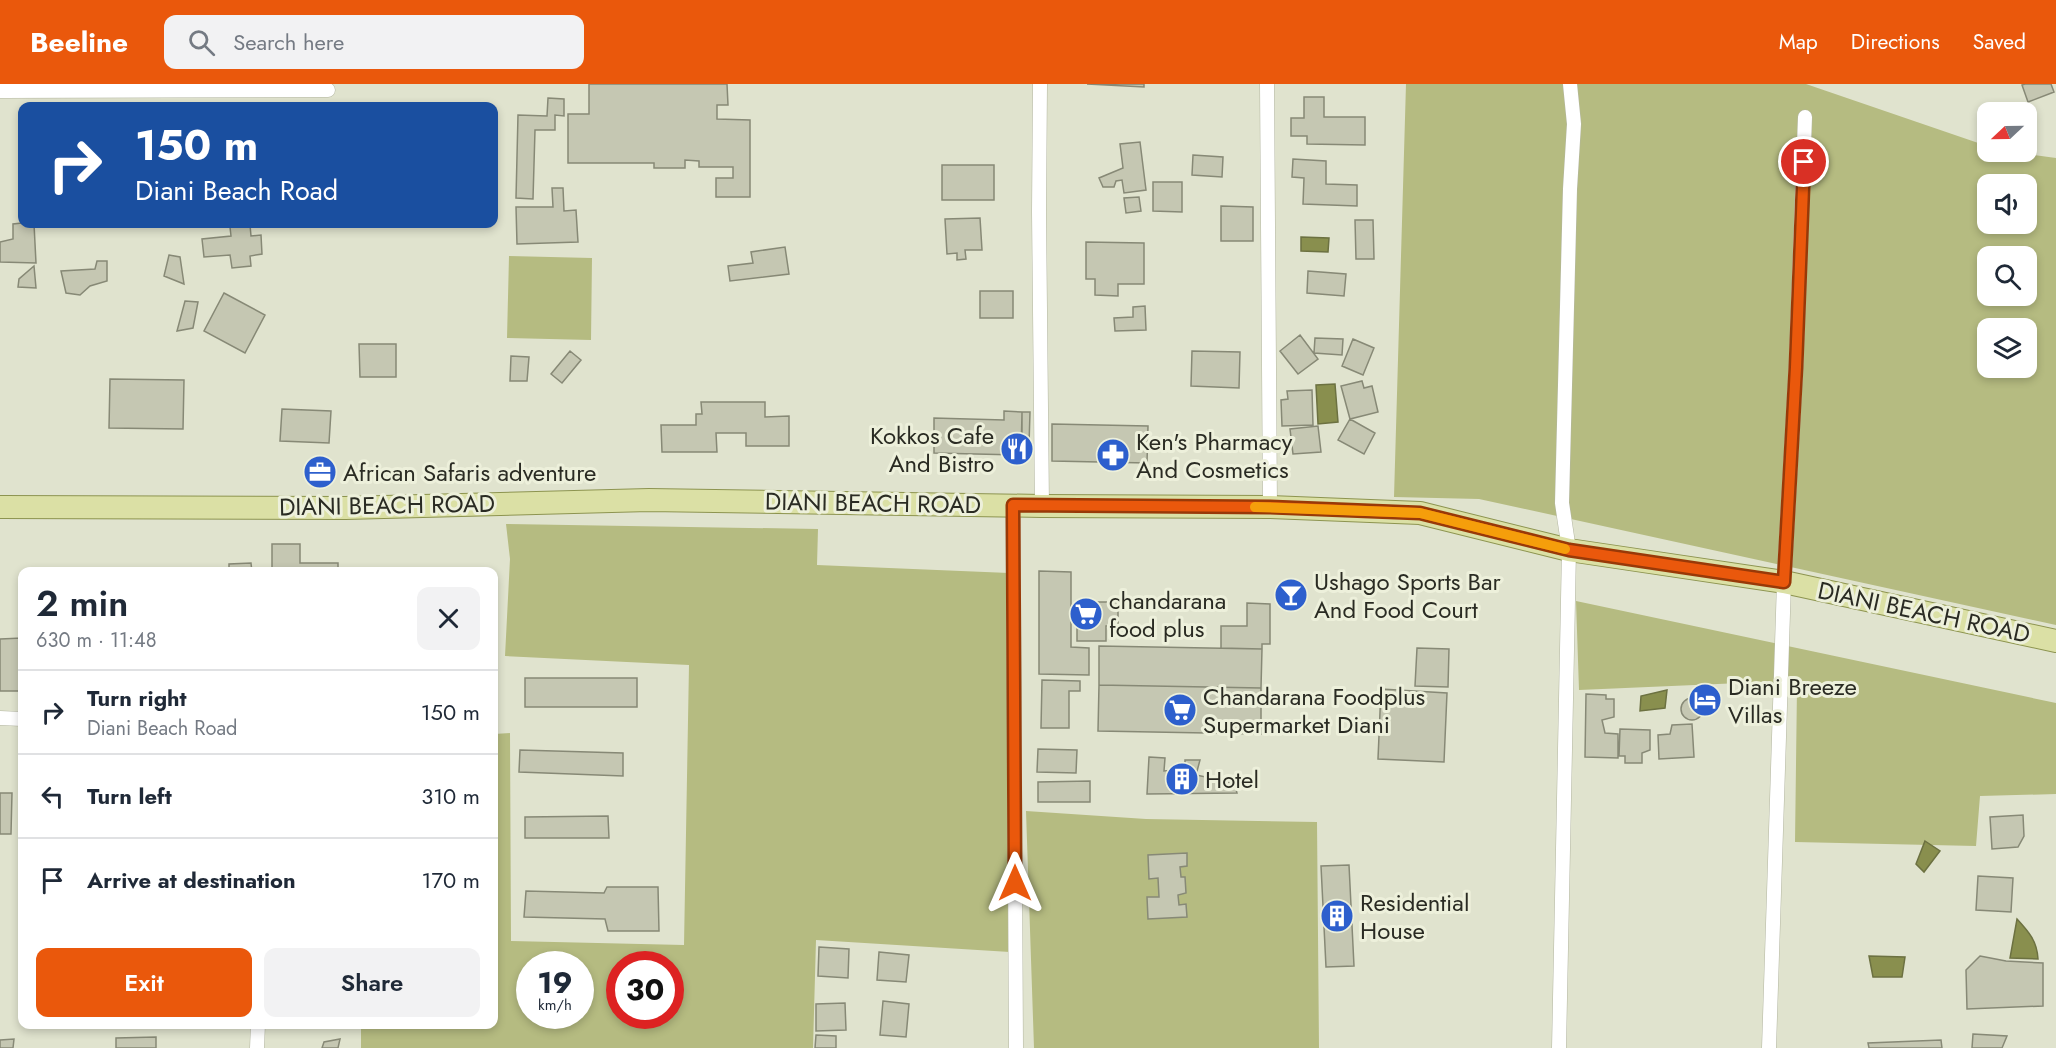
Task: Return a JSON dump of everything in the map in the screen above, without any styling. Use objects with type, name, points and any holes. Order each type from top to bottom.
[{"type":"main road","name":"DIANI BEACH ROAD","points":[[0,507],[345,507],[649,500],[1270,507],[1420,513],[1569,550],[1784,582],[2056,641]]},
{"type":"street","points":[[1040,84],[1042,506]]},
{"type":"street","points":[[1267,84],[1270,507]]},
{"type":"street","points":[[1559,1048],[1569,550],[1562,503],[1570,189],[1574,124],[1570,84]]},
{"type":"street","points":[[0,91],[328,90]]},
{"type":"street","points":[[1768,1048],[1784,582],[1796,367],[1805,117]]},
{"type":"street","points":[[1013,505],[1016,1048]]},
{"type":"street","points":[[0,718],[18,718]]},
{"type":"street","points":[[257,1048],[258,1029]]},
{"type":"shaded area","points":[[1406,84],[1806,84],[1977,143],[1977,162],[2037,162],[2037,155],[2056,158],[2056,625],[1479,499],[1394,497]]},
{"type":"shaded area","points":[[1301,237],[1329,238],[1328,252],[1301,251]]},
{"type":"shaded area","points":[[509,256],[592,258],[591,340],[507,338]]},
{"type":"shaded area","points":[[1335,384],[1338,422],[1318,424],[1316,385]]},
{"type":"shaded area","points":[[506,524],[818,529],[817,565],[1009,573],[1010,952],[816,940],[813,1048],[361,1048],[361,1029],[498,1029],[498,734],[510,733],[511,941],[684,945],[689,665],[505,656],[510,559]]},
{"type":"shaded area","points":[[1576,601],[2056,703],[2056,794],[1980,796],[1976,846],[1795,842],[1797,687],[1764,682],[1579,690]]},
{"type":"shaded area","points":[[1667,690],[1665,708],[1640,711],[1641,696]]},
{"type":"shaded area","points":[[1026,811],[1146,819],[1317,822],[1319,1048],[1034,1048]]},
{"type":"shaded area","points":[[1925,841],[1940,851],[1924,872],[1916,864]]},
{"type":"shaded area","points":[[2017,919],[2032,937],[2038,959],[2010,958]]},
{"type":"shaded area","points":[[1869,956],[1905,957],[1902,977],[1873,977]]},
{"type":"building","points":[[589,84],[727,84],[728,105],[717,105],[717,119],[750,120],[750,197],[716,197],[716,178],[733,178],[733,167],[699,167],[699,161],[685,160],[685,168],[654,168],[654,163],[568,163],[568,114],[589,114]]},
{"type":"building","points":[[1087,84],[1144,84],[1144,87]]},
{"type":"building","points":[[2051,84],[2054,92],[2028,102],[2022,85]]},
{"type":"building","points":[[1304,97],[1324,97],[1324,117],[1365,117],[1365,145],[1307,144],[1307,136],[1291,136],[1291,118],[1304,118]]},
{"type":"building","points":[[548,98],[564,99],[564,116],[555,115],[555,130],[535,130],[533,199],[516,198],[518,115],[547,116]]},
{"type":"building","points":[[1140,142],[1146,190],[1124,193],[1122,180],[1116,181],[1114,187],[1103,187],[1099,178],[1123,168],[1120,144]]},
{"type":"building","points":[[1193,155],[1223,157],[1222,177],[1192,175]]},
{"type":"building","points":[[1293,159],[1326,161],[1326,184],[1357,185],[1357,206],[1303,204],[1304,178],[1292,177]]},
{"type":"building","points":[[942,165],[994,165],[994,200],[942,200]]},
{"type":"building","points":[[1153,182],[1182,182],[1182,212],[1153,211]]},
{"type":"building","points":[[552,188],[563,188],[564,211],[576,210],[578,242],[517,244],[516,207],[553,207]]},
{"type":"building","points":[[1139,197],[1141,211],[1126,213],[1124,198]]},
{"type":"building","points":[[1221,206],[1253,207],[1253,241],[1221,241]]},
{"type":"building","points":[[980,218],[982,250],[965,250],[966,259],[957,260],[957,253],[947,254],[945,219]]},
{"type":"building","points":[[1355,220],[1373,220],[1374,259],[1356,259]]},
{"type":"building","points":[[18,223],[18,228],[34,228],[36,263],[0,262],[0,242],[13,239],[13,224]]},
{"type":"building","points":[[230,228],[250,228],[251,236],[261,235],[262,254],[250,256],[251,266],[232,268],[230,255],[204,257],[202,239],[231,236]]},
{"type":"building","points":[[1086,242],[1144,243],[1144,284],[1118,284],[1118,296],[1095,295],[1095,279],[1086,279]]},
{"type":"building","points":[[785,247],[789,274],[730,281],[728,266],[753,263],[751,252]]},
{"type":"building","points":[[169,255],[180,257],[184,284],[164,276]]},
{"type":"building","points":[[97,261],[107,261],[107,281],[90,286],[80,295],[66,293],[61,271],[95,269]]},
{"type":"building","points":[[34,266],[36,288],[18,287],[19,279]]},
{"type":"building","points":[[1308,271],[1346,274],[1344,296],[1307,293]]},
{"type":"building","points":[[980,291],[1013,291],[1013,318],[980,318]]},
{"type":"building","points":[[224,293],[265,315],[245,353],[204,331]]},
{"type":"building","points":[[185,301],[198,302],[193,328],[177,331]]},
{"type":"building","points":[[1145,306],[1146,330],[1115,331],[1114,318],[1133,317],[1133,307]]},
{"type":"building","points":[[1300,335],[1318,359],[1298,374],[1280,351]]},
{"type":"building","points":[[1315,338],[1343,339],[1342,355],[1314,353]]},
{"type":"building","points":[[1353,339],[1374,348],[1363,375],[1342,366]]},
{"type":"building","points":[[359,344],[396,344],[396,377],[360,377]]},
{"type":"building","points":[[570,351],[581,360],[562,383],[551,374]]},
{"type":"building","points":[[1192,351],[1240,352],[1239,388],[1191,386]]},
{"type":"building","points":[[511,356],[529,357],[527,381],[510,381]]},
{"type":"building","points":[[110,379],[184,380],[183,429],[109,428]]},
{"type":"building","points":[[1362,381],[1364,388],[1372,386],[1378,412],[1350,419],[1341,386]]},
{"type":"building","points":[[1312,390],[1313,425],[1282,426],[1281,400],[1288,399],[1287,391]]},
{"type":"building","points":[[701,402],[765,402],[765,417],[789,416],[789,446],[746,446],[746,433],[716,433],[717,452],[662,452],[661,425],[696,425],[696,414],[702,414]]},
{"type":"building","points":[[282,409],[331,411],[329,443],[280,441]]},
{"type":"building","points":[[1004,411],[1022,412],[1021,455],[934,453],[934,418],[1004,420]]},
{"type":"building","points":[[1022,412],[1030,412],[1029,445],[1022,445]]},
{"type":"building","points":[[1350,419],[1375,433],[1364,454],[1338,440]]},
{"type":"building","points":[[1052,424],[1148,426],[1147,463],[1052,461]]},
{"type":"building","points":[[1318,426],[1321,452],[1293,454],[1290,429]]},
{"type":"building","points":[[272,544],[300,544],[300,563],[338,563],[338,567],[272,567]]},
{"type":"building","points":[[251,563],[251,567],[229,567],[229,564]]},
{"type":"building","points":[[1039,571],[1071,572],[1071,647],[1089,648],[1089,675],[1039,674]]},
{"type":"building","points":[[1077,602],[1118,602],[1118,626],[1106,626],[1106,641],[1077,641]]},
{"type":"building","points":[[1247,603],[1270,604],[1270,644],[1262,644],[1262,649],[1221,648],[1221,626],[1247,626]]},
{"type":"building","points":[[18,638],[18,691],[0,691],[0,639]]},
{"type":"building","points":[[1099,646],[1262,649],[1261,688],[1099,685]]},
{"type":"building","points":[[1417,648],[1449,649],[1448,687],[1415,686]]},
{"type":"building","points":[[525,678],[637,678],[637,707],[525,707]]},
{"type":"building","points":[[1042,680],[1080,681],[1080,691],[1069,691],[1069,728],[1041,728]]},
{"type":"building","name":"Chandarana Foodplus Supermarket Diani","points":[[1099,685],[1261,688],[1261,734],[1098,731]]},
{"type":"building","points":[[1381,689],[1447,693],[1444,762],[1378,759]]},
{"type":"building","points":[[1586,694],[1606,695],[1606,699],[1614,699],[1614,717],[1602,720],[1605,733],[1618,734],[1618,758],[1585,757]]},
{"type":"building","points":[[1692,698],[1700,701],[1703,709],[1700,717],[1692,720],[1684,717],[1681,709],[1684,701]]},
{"type":"building","points":[[1692,724],[1694,757],[1659,759],[1658,735],[1670,734],[1672,725]]},
{"type":"building","points":[[1620,729],[1650,730],[1650,750],[1642,753],[1642,763],[1625,763],[1625,756],[1619,756]]},
{"type":"building","points":[[1038,749],[1077,750],[1076,773],[1037,772]]},
{"type":"building","points":[[520,750],[623,753],[623,776],[519,772]]},
{"type":"building","name":"Hotel","points":[[1149,757],[1165,758],[1164,771],[1185,769],[1185,760],[1200,760],[1196,775],[1234,783],[1237,793],[1147,794]]},
{"type":"building","points":[[1090,781],[1090,802],[1038,802],[1038,782]]},
{"type":"building","points":[[0,793],[12,793],[11,834],[0,834]]},
{"type":"building","points":[[2023,815],[2024,836],[2018,847],[1992,849],[1990,817]]},
{"type":"building","points":[[608,816],[609,838],[525,838],[525,817]]},
{"type":"building","points":[[1187,853],[1187,866],[1180,867],[1181,877],[1185,877],[1186,893],[1178,895],[1179,905],[1186,904],[1187,917],[1148,919],[1147,897],[1159,897],[1158,878],[1149,879],[1148,855]]},
{"type":"building","name":"Residential House","points":[[1349,865],[1354,966],[1326,967],[1321,866]]},
{"type":"building","points":[[1978,876],[2013,878],[2011,912],[1976,910]]},
{"type":"building","points":[[607,887],[658,887],[659,931],[608,931],[605,919],[524,917],[526,891],[604,893]]},
{"type":"building","points":[[819,947],[849,949],[848,978],[818,976]]},
{"type":"building","points":[[879,952],[909,955],[906,982],[877,980]]},
{"type":"building","points":[[1980,956],[2006,961],[2043,963],[2043,1006],[1967,1009],[1966,970]]},
{"type":"building","points":[[883,1001],[909,1004],[906,1037],[880,1035]]},
{"type":"building","points":[[845,1003],[846,1030],[816,1031],[816,1004]]},
{"type":"building","points":[[1973,1034],[2007,1036],[2002,1048],[1972,1048]]},
{"type":"building","points":[[816,1035],[836,1036],[836,1048],[815,1048]]},
{"type":"building","points":[[156,1037],[156,1048],[116,1048],[116,1038]]},
{"type":"building","points":[[14,1039],[13,1048],[0,1048],[0,1040]]},
{"type":"building","points":[[340,1039],[338,1048],[322,1048],[324,1042]]},
{"type":"building","points":[[1941,1040],[1942,1048],[1869,1048],[1868,1043]]},
{"type":"slow traffic","points":[[1255,507],[1420,513],[1565,549]]},
{"type":"place","name":"Kokkos Cafe And Bistro","points":[[1017,449]]},
{"type":"place","name":"Ken's Pharmacy And Cosmetics","points":[[1113,455]]},
{"type":"place","name":"African Safaris adventure","points":[[320,472]]},
{"type":"place","name":"Ushago Sports Bar And Food Court","points":[[1291,595]]},
{"type":"place","name":"chandarana food plus","points":[[1086,614]]},
{"type":"place","name":"Diani Breeze Villas","points":[[1705,700]]},
{"type":"place","name":"Chandarana Foodplus Supermarket Diani","points":[[1180,710]]},
{"type":"place","name":"Hotel","points":[[1182,779]]},
{"type":"place","name":"Residential House","points":[[1337,916]]},
{"type":"route","points":[[1015,883],[1013,505],[1270,507],[1420,513],[1569,550],[1784,582],[1804,162]]}]
